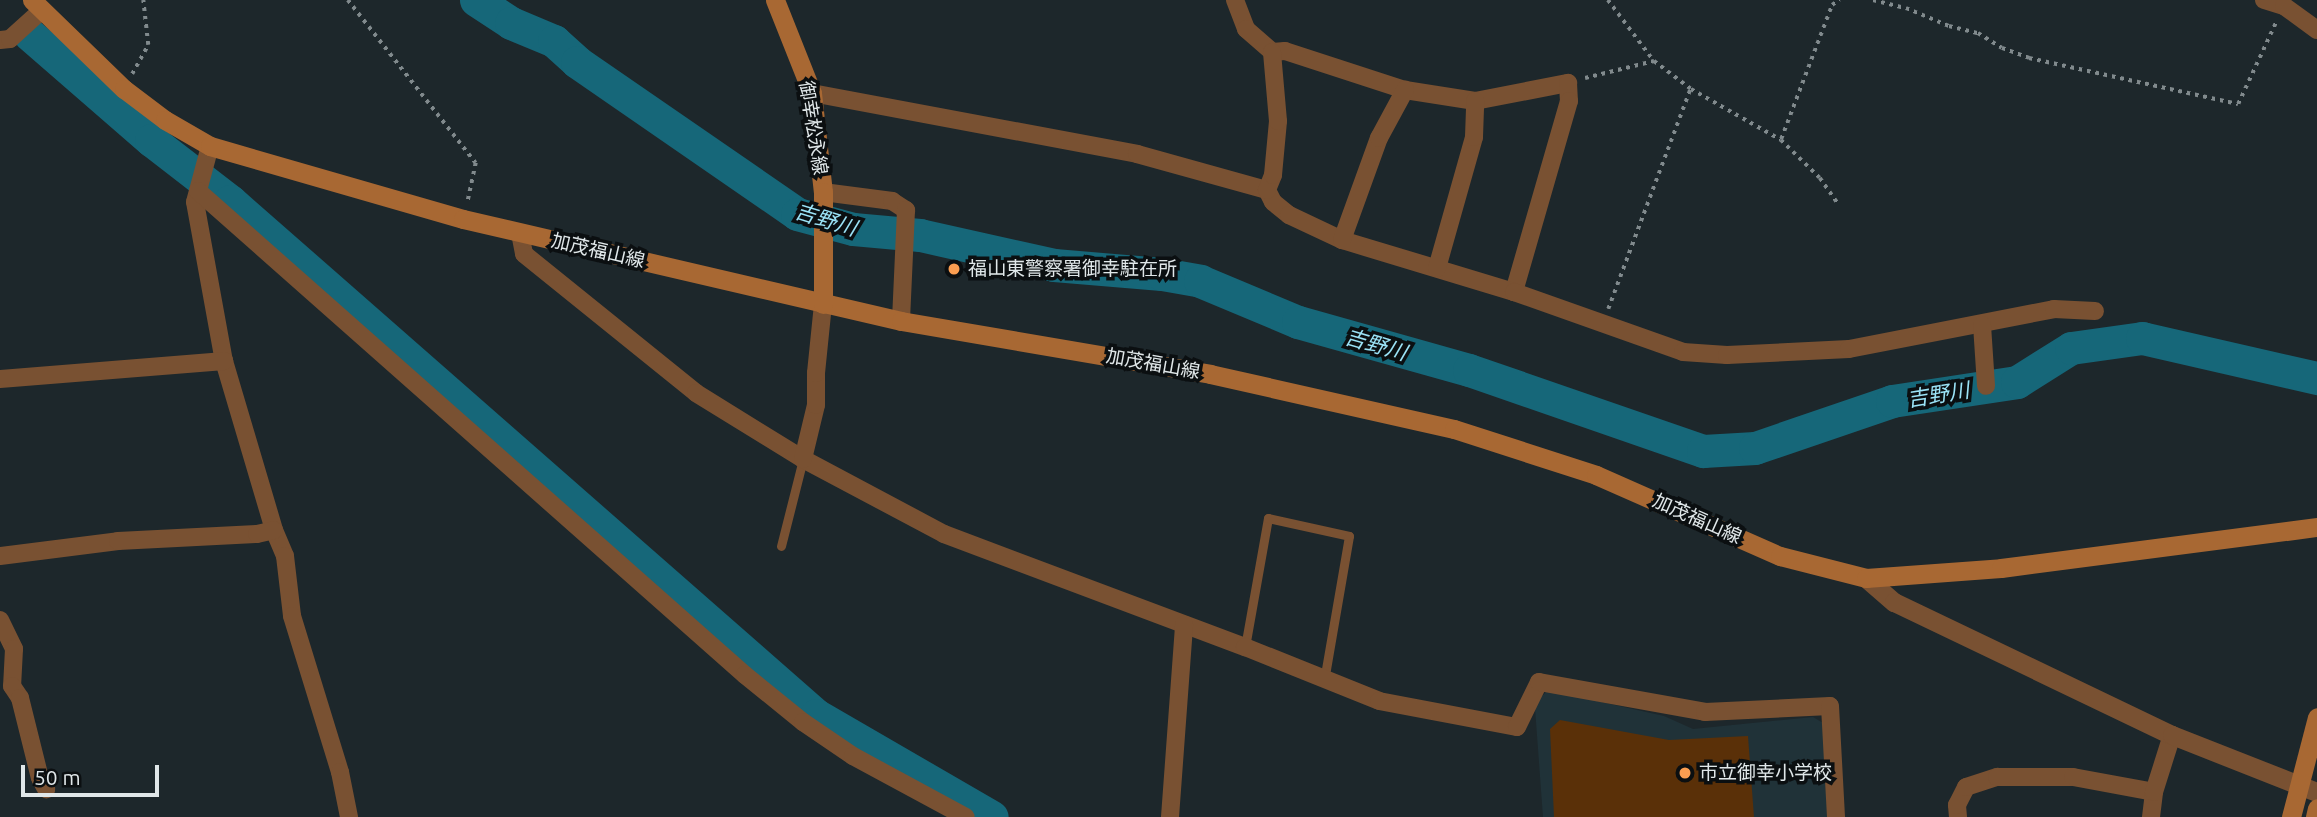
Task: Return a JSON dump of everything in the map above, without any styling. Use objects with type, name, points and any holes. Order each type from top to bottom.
[{"type":"main road","name":"御幸松永線","points":[[775,0],[812,93],[823,201],[823,304]]},
{"type":"main road","name":"加茂福山線","points":[[37,5],[124,89],[165,120],[210,146],[463,219],[823,304],[901,321],[1210,374],[1454,429],[1596,475],[1780,556],[1866,578],[2001,568],[2317,527]]},
{"type":"main road","points":[[2291,817],[2308,788],[2317,717]]},
{"type":"main road","points":[[2315,817],[2317,808]]},
{"type":"street","points":[[1235,0],[1245,29],[1272,52],[1278,121],[1273,175],[1267,190]]},
{"type":"street","points":[[2264,0],[2284,6],[2317,30]]},
{"type":"street","points":[[0,40],[10,38],[37,5]]},
{"type":"street","points":[[1272,52],[1285,51],[1405,90],[1475,101],[1568,82],[1569,101],[1514,292]]},
{"type":"street","points":[[1342,240],[1379,138],[1405,90]]},
{"type":"street","points":[[812,93],[1137,154],[1267,190],[1273,202],[1289,215],[1342,240],[1429,269],[1437,268],[1514,292],[1683,352],[1727,355],[1849,349],[2054,309],[2095,311]]},
{"type":"street","points":[[1437,268],[1474,137],[1475,101]]},
{"type":"street","points":[[210,146],[195,202],[224,361],[274,530],[285,556],[292,616],[340,772],[349,817]]},
{"type":"street","points":[[199,189],[745,675],[803,722],[853,756],[955,814]]},
{"type":"street","points":[[823,201],[892,201],[906,210],[901,321]]},
{"type":"street","points":[[520,233],[524,254],[696,393],[803,459],[944,534],[1245,647],[1379,701],[1517,727],[1539,682],[1704,712],[1830,706],[1836,817]]},
{"type":"street","points":[[803,459],[816,405],[816,373],[823,304]]},
{"type":"street","points":[[1982,325],[1986,386]]},
{"type":"street","points":[[0,379],[224,361]]},
{"type":"street","points":[[0,556],[118,541],[257,534],[274,530]]},
{"type":"street","points":[[1866,578],[1895,602],[2172,735],[2308,788]]},
{"type":"street","points":[[0,620],[14,649],[12,686],[20,698],[40,778],[46,789]]},
{"type":"street","points":[[1170,817],[1184,625]]},
{"type":"street","points":[[2151,817],[2154,792],[2172,735]]},
{"type":"street","points":[[1958,817],[1957,806],[1966,787],[1997,778],[2073,778],[2154,792]]},
{"type":"lane","points":[[781,545],[803,459]]},
{"type":"lane","points":[[1245,647],[1268,518],[1349,536],[1324,680]]},
{"type":"path","points":[[124,89],[148,45],[143,0]]},
{"type":"path","points":[[348,0],[476,163],[463,219]]},
{"type":"path","points":[[1608,0],[1654,61],[1691,89],[1781,140],[1820,178],[1839,205]]},
{"type":"path","points":[[1781,140],[1832,5],[1839,0]]},
{"type":"path","points":[[1873,0],[1906,8],[1949,26],[1978,33],[2002,48],[2029,58],[2238,104],[2284,6]]},
{"type":"path","points":[[1568,82],[1654,61]]},
{"type":"path","points":[[1602,324],[1691,89]]},
{"type":"shaded area","name":"市立御幸小学校","points":[[1548,690],[1664,716],[1693,729],[1813,717],[1828,726],[1832,817],[1543,817],[1535,708],[1537,701]]},
{"type":"shaded area","points":[[1560,720],[1669,740],[1748,736],[1754,817],[1554,817],[1550,729]]},
{"type":"waterway","name":"吉野川","points":[[476,0],[511,23],[554,41],[577,62],[797,214],[853,229],[920,235],[1054,265],[1162,274],[1200,281],[1298,322],[1469,370],[1703,451],[1755,448],[1892,401],[2017,382],[2071,348],[2142,338],[2317,378]]},
{"type":"waterway","points":[[29,34],[151,140],[230,201],[816,715],[992,817]]},
{"type":"place","name":"福山東警察署御幸駐在所","points":[[954,269]]},
{"type":"place","name":"市立御幸小学校","points":[[1685,773]]}]
